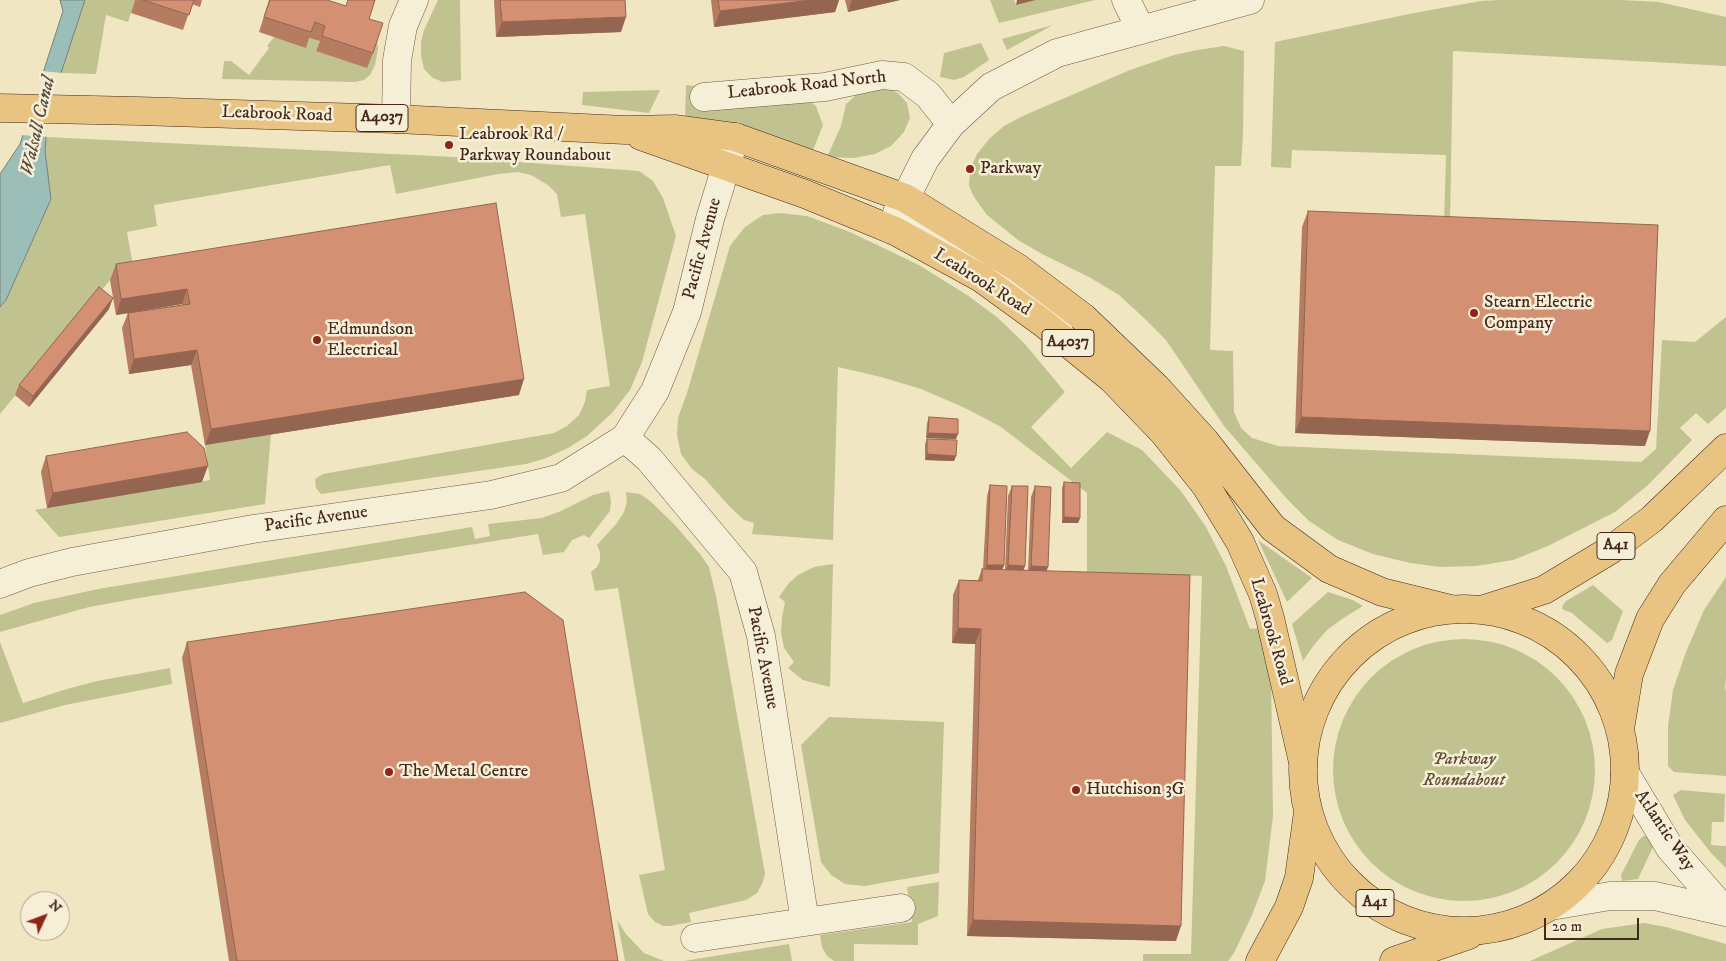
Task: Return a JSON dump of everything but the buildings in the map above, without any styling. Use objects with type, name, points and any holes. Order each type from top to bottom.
[{"type":"main road","name":"Leabrook Road","points":[[0,108],[396,119],[625,130],[676,129],[735,137],[1018,268],[1084,318],[1156,387],[1205,441],[1272,528],[1329,568],[1382,592],[1451,609]]},
{"type":"main road","name":"Leabrook Road","points":[[625,130],[806,194],[898,213],[981,278],[1043,323],[1112,379],[1164,433],[1206,486],[1240,542],[1263,594],[1270,618],[1303,762]]},
{"type":"main road","name":"A41","points":[[1483,610],[1544,590],[1612,549],[1652,519],[1726,448]]},
{"type":"main road","name":"A41","points":[[1394,961],[1485,930],[1523,920],[1551,906],[1580,882],[1600,857],[1616,822],[1625,773],[1620,729],[1629,674],[1650,619],[1672,584],[1726,520]]},
{"type":"main road","name":"A41","points":[[1260,961],[1289,907],[1298,878],[1308,812],[1303,762],[1308,727],[1319,697],[1335,673],[1354,651],[1376,634],[1408,618],[1451,609],[1483,610],[1511,616],[1539,627],[1573,651],[1597,679],[1620,729]]},
{"type":"main road","name":"A41","points":[[1308,812],[1328,857],[1343,877],[1363,896],[1387,912],[1410,922],[1445,930],[1485,930]]},
{"type":"street","points":[[396,119],[397,60],[403,26],[414,0]]},
{"type":"street","points":[[1126,0],[1141,30]]},
{"type":"street","points":[[898,213],[925,159],[951,124],[992,87],[1057,53],[1250,0]]},
{"type":"street","name":"Leabrook Road North","points":[[704,97],[825,87],[882,75],[904,77],[928,95],[951,124]]},
{"type":"street","name":"Pacific Avenue","points":[[0,584],[29,573],[72,562],[253,529],[491,495],[561,478],[625,438],[655,392],[687,312],[710,219],[735,137]]},
{"type":"street","name":"Pacific Avenue","points":[[625,438],[650,459],[743,572],[761,636],[805,922]]},
{"type":"street","name":"Atlantic Way","points":[[1625,773],[1670,848],[1725,912]]},
{"type":"street","name":"Atlantic Way","points":[[1551,906],[1610,896],[1655,896],[1725,912]]},
{"type":"street","points":[[695,938],[901,908]]},
{"type":"green space","points":[[84,0],[135,0],[128,22],[106,15],[96,74],[61,73]]},
{"type":"green space","points":[[438,0],[460,0],[461,80],[443,82],[433,78],[424,69],[421,56],[421,42],[424,30]]},
{"type":"green space","points":[[990,0],[1014,0],[1016,5],[1036,0],[1095,0],[999,23]]},
{"type":"green space","points":[[1621,0],[1659,2],[1726,17],[1726,66],[1453,51],[1450,225],[1444,224],[1446,155],[1292,150],[1291,168],[1271,167],[1275,42],[1414,13],[1481,1]]},
{"type":"green space","points":[[1053,25],[1007,50],[1002,39]]},
{"type":"green space","points":[[274,37],[309,38],[320,41],[316,51],[377,38],[378,49],[375,65],[370,75],[364,80],[355,82],[222,79],[224,61],[231,61],[249,75],[269,48],[267,46]]},
{"type":"green space","points":[[981,43],[989,60],[964,77],[954,80],[940,77],[944,53]]},
{"type":"green space","points":[[1224,46],[1244,51],[1243,134],[1241,166],[1215,166],[1210,350],[1233,351],[1234,412],[1241,428],[1252,438],[1278,446],[1641,462],[1656,449],[1662,340],[1695,342],[1726,317],[1726,408],[1708,424],[1696,413],[1680,428],[1692,440],[1648,485],[1615,512],[1548,546],[1513,560],[1476,566],[1441,567],[1410,563],[1373,554],[1338,540],[1309,521],[1287,499],[1224,426],[1166,340],[1145,319],[1119,295],[1018,240],[987,215],[974,197],[969,186],[970,169],[977,154],[990,138],[1004,126],[1025,115],[1130,70],[1174,55]]},
{"type":"green space","points":[[686,85],[809,101],[816,106],[823,125],[813,150],[685,117]]},
{"type":"green space","points":[[885,87],[898,93],[907,103],[910,118],[904,132],[891,146],[875,154],[854,158],[827,157],[841,126],[846,104],[856,95],[870,89]]},
{"type":"green space","points":[[660,90],[649,113],[582,105],[583,92]]},
{"type":"green space","points":[[46,137],[453,157],[639,171],[653,181],[663,198],[676,236],[642,362],[630,390],[612,413],[587,436],[568,448],[544,459],[526,464],[321,494],[316,488],[315,479],[323,474],[554,433],[567,426],[579,415],[585,402],[587,390],[610,386],[585,214],[561,217],[557,194],[548,185],[531,175],[518,172],[498,174],[396,194],[390,165],[154,205],[157,226],[127,232],[135,276],[110,280],[0,414],[0,307],[6,300],[45,151]]},
{"type":"green space","points":[[781,213],[807,216],[850,232],[919,265],[967,295],[997,317],[1024,343],[1065,392],[1031,427],[1071,468],[1107,432],[1142,450],[1181,491],[1206,527],[1226,566],[1250,629],[1262,628],[1271,674],[1273,816],[1265,881],[1252,915],[1234,953],[1228,961],[1143,961],[1143,954],[1191,954],[1202,576],[1087,572],[1087,493],[1001,427],[965,408],[921,389],[881,377],[838,367],[833,540],[752,534],[754,523],[744,520],[730,507],[705,479],[692,469],[681,454],[677,435],[678,418],[730,246],[745,227],[763,215]]},
{"type":"green space","points":[[271,434],[265,504],[59,537],[35,510],[210,480],[205,445]]},
{"type":"green space","points":[[609,491],[610,511],[589,538],[584,535],[572,540],[564,552],[543,555],[538,534],[89,607],[0,632],[0,615],[34,603],[98,589],[472,527],[475,539],[490,536],[488,524],[542,518],[593,495]]},
{"type":"green space","points":[[626,492],[640,494],[649,500],[674,524],[709,567],[716,596],[765,874],[757,893],[746,900],[689,913],[691,922],[670,926],[663,926],[655,922],[648,914],[639,875],[665,870],[618,588],[595,591],[591,572],[600,561],[600,552],[597,545],[617,523],[624,512],[627,502]]},
{"type":"green space","points":[[1258,540],[1312,578],[1287,602]]},
{"type":"green space","points":[[833,564],[830,687],[803,680],[788,668],[794,662],[784,648],[781,632],[785,602],[779,597],[789,583],[798,575],[814,567]]},
{"type":"green space","points":[[1726,577],[1726,776],[1674,772],[1668,766],[1668,726],[1673,690],[1686,652],[1704,610]]},
{"type":"green space","points":[[1593,585],[1623,611],[1612,640],[1607,643],[1572,613],[1562,609],[1566,601]]},
{"type":"green space","points":[[1328,592],[1353,600],[1363,606],[1327,630],[1303,661],[1292,624]]},
{"type":"green space","name":"Parkway Roundabout","points":[[1464,639],[1490,642],[1514,649],[1537,661],[1557,677],[1573,697],[1585,720],[1592,744],[1595,770],[1592,796],[1585,820],[1573,843],[1557,863],[1537,879],[1514,891],[1490,898],[1464,901],[1438,898],[1414,891],[1391,879],[1371,863],[1355,843],[1343,820],[1336,796],[1333,770],[1336,744],[1343,720],[1355,697],[1371,677],[1391,661],[1414,649],[1438,642]]},
{"type":"green space","points":[[0,642],[23,703],[97,681],[170,668],[172,684],[65,705],[0,723]]},
{"type":"green space","points":[[829,717],[944,722],[939,873],[864,886],[845,884],[831,875],[821,862],[801,745]]},
{"type":"green space","points":[[1681,790],[1725,794],[1724,822],[1712,822],[1711,845],[1726,846],[1726,868],[1711,853],[1685,820],[1673,795]]},
{"type":"green space","points":[[1643,836],[1650,836],[1654,845],[1638,879],[1622,881],[1621,875],[1639,840]]},
{"type":"green space","points":[[939,882],[938,916],[918,924],[918,945],[854,944],[854,961],[834,961],[827,956],[822,947],[820,935],[912,922],[907,887]]},
{"type":"green space","points":[[617,920],[626,934],[644,953],[664,961],[625,961]]},
{"type":"green space","points":[[1644,923],[1666,927],[1726,944],[1726,961],[1530,961],[1602,929]]},
{"type":"green space","points":[[789,944],[792,961],[684,961],[702,958]]},
{"type":"water","name":"Walsall Canal","points":[[60,0],[85,0],[61,73],[46,137],[45,151],[51,199],[6,300],[0,307],[0,174],[20,144],[63,11]]},
{"type":"pier","points":[[41,71],[63,73],[49,137],[21,135]]},
{"type":"place","name":"Leabrook Rd / Parkway Roundabout","points":[[449,145]]},
{"type":"place","name":"Parkway","points":[[970,169]]},
{"type":"place","name":"Stearn Electric Company","points":[[1474,313]]},
{"type":"place","name":"Edmundson Electrical","points":[[317,340]]},
{"type":"place","name":"The Metal Centre","points":[[389,772]]},
{"type":"place","name":"Hutchison 3G","points":[[1076,790]]}]
